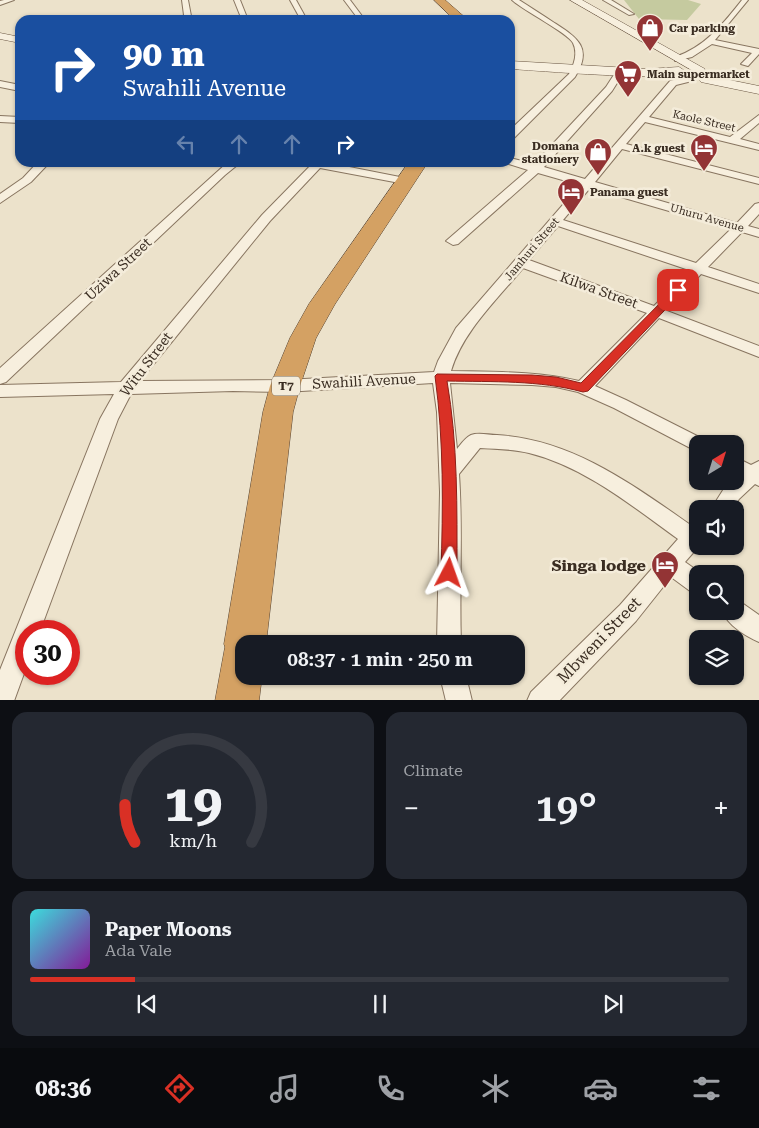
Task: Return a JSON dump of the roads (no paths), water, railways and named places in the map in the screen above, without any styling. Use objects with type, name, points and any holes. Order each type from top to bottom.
[{"type":"highway","points":[[439,0],[456,15]]},
{"type":"highway","name":"T7","points":[[246,635],[278,412],[303,338],[322,304],[412,172]]},
{"type":"highway","points":[[237,700],[239,685]]},
{"type":"main road","points":[[575,0],[687,72]]},
{"type":"main road","points":[[0,36],[15,39]]},
{"type":"main road","points":[[515,65],[620,72],[687,72],[754,89]]},
{"type":"street","points":[[0,3],[11,0]]},
{"type":"street","points":[[185,0],[184,6],[188,15]]},
{"type":"street","points":[[237,0],[243,15]]},
{"type":"street","points":[[293,0],[301,15]]},
{"type":"street","points":[[347,0],[358,15]]},
{"type":"street","points":[[515,0],[576,41],[579,52],[576,70],[515,131]]},
{"type":"street","points":[[606,0],[631,14]]},
{"type":"street","points":[[734,0],[754,4]]},
{"type":"street","points":[[687,72],[696,53],[710,41],[745,1]]},
{"type":"street","points":[[710,41],[758,52]]},
{"type":"street","points":[[746,64],[758,52]]},
{"type":"street","points":[[453,241],[536,169],[609,89],[620,72]]},
{"type":"street","name":"Jamhuri Street","points":[[441,376],[456,340],[586,184],[687,72]]},
{"type":"street","points":[[0,84],[15,87]]},
{"type":"street","points":[[733,140],[759,118]]},
{"type":"street","points":[[0,119],[15,120]]},
{"type":"street","name":"Kaole Street","points":[[643,119],[759,147]]},
{"type":"street","points":[[621,146],[759,181]]},
{"type":"street","name":"Uhuru Avenue","points":[[515,163],[759,233]]},
{"type":"street","points":[[0,199],[27,180],[40,167]]},
{"type":"street","name":"Uziwa Street","points":[[0,378],[229,167]]},
{"type":"street","name":"Witu Street","points":[[32,620],[106,427],[125,389],[309,167]]},
{"type":"street","points":[[356,167],[412,172]]},
{"type":"street","points":[[583,388],[759,207]]},
{"type":"street","points":[[555,221],[759,289]]},
{"type":"street","name":"Kilwa Street","points":[[522,262],[759,352]]},
{"type":"street","points":[[441,376],[446,412],[449,472],[451,554],[448,591],[449,635]]},
{"type":"street","name":"Swahili Avenue","points":[[0,391],[286,386],[441,376],[532,379],[556,381],[583,388],[620,404],[689,440]]},
{"type":"street","points":[[449,472],[474,441],[514,443],[539,448],[574,462],[602,477],[689,532]]},
{"type":"street","points":[[744,469],[757,474]]},
{"type":"street","points":[[727,500],[732,493],[757,474]]},
{"type":"street","name":"Mbweni Street","points":[[546,698],[628,613],[669,563],[689,542]]},
{"type":"street","points":[[669,563],[689,577]]},
{"type":"street","points":[[744,619],[759,630]]},
{"type":"street","points":[[1,700],[15,664]]},
{"type":"street","points":[[455,685],[459,700]]},
{"type":"place","name":"Car parking","points":[[650,52]]},
{"type":"place","name":"Main supermarket","points":[[628,98]]},
{"type":"place","name":"A.k guest","points":[[704,172]]},
{"type":"place","name":"Domana stationery","points":[[598,176]]},
{"type":"place","name":"Panama guest","points":[[571,216]]},
{"type":"place","name":"Singa lodge","points":[[665,589]]}]
